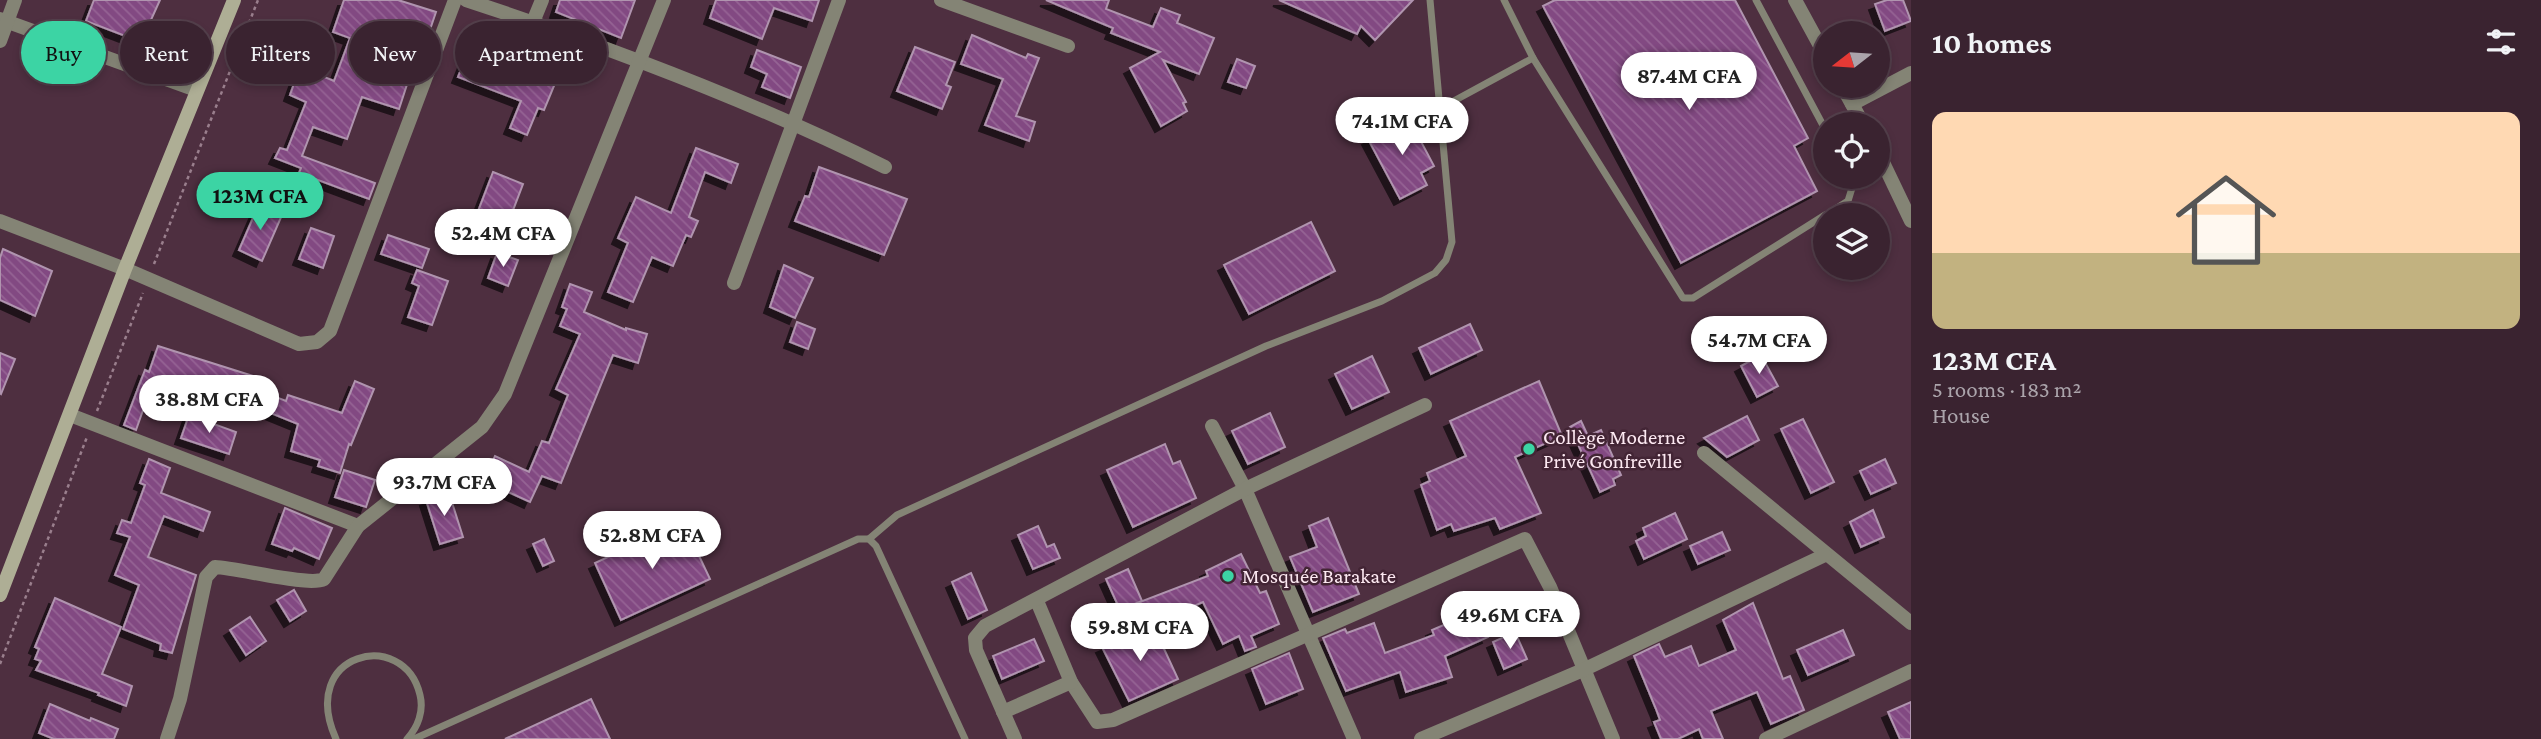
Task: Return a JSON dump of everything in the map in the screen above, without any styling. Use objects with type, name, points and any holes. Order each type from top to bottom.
[{"type":"street","points":[[0,41],[3,20],[15,0]]},
{"type":"street","points":[[0,595],[125,269],[234,0]]},
{"type":"street","points":[[0,221],[125,269],[299,344],[317,342],[330,331],[455,0]]},
{"type":"street","points":[[466,0],[530,21]]},
{"type":"street","points":[[533,21],[542,0]]},
{"type":"street","points":[[167,739],[180,699],[206,577],[215,568],[235,568],[319,582],[324,579],[358,526],[482,427],[505,394],[641,63],[664,0]]},
{"type":"street","points":[[734,283],[839,0]]},
{"type":"street","points":[[941,0],[1068,46]]},
{"type":"street","points":[[1795,0],[1813,33]]},
{"type":"street","points":[[3,20],[196,90]]},
{"type":"street","points":[[607,50],[793,121],[885,167]]},
{"type":"street","points":[[1852,104],[1911,73]]},
{"type":"street","points":[[1849,98],[1856,112]]},
{"type":"street","points":[[1890,177],[1911,221]]},
{"type":"street","points":[[1014,739],[976,650],[975,638],[985,626],[1037,601],[1245,489],[1425,405]]},
{"type":"street","points":[[70,415],[358,526]]},
{"type":"street","points":[[1212,426],[1245,489],[1305,633],[1354,739]]},
{"type":"street","points":[[1704,453],[1911,623]]},
{"type":"street","points":[[1037,601],[1071,682],[1097,722],[1113,720],[1305,633],[1525,539],[1550,587],[1613,739]]},
{"type":"street","points":[[1422,739],[1583,670],[1825,555]]},
{"type":"street","points":[[1770,738],[1911,670]]},
{"type":"street","points":[[1003,712],[1071,682]]},
{"type":"lane","points":[[414,739],[847,543],[869,539],[897,514],[1266,346],[1381,300],[1435,273],[1446,260],[1452,242],[1430,0]]},
{"type":"lane","points":[[1504,0],[1533,58],[1683,298],[1693,298],[1813,223]]},
{"type":"lane","points":[[1756,0],[1816,112]]},
{"type":"lane","points":[[1439,108],[1533,58]]},
{"type":"lane","points":[[869,539],[876,546],[965,739]]},
{"type":"lane","points":[[338,739],[330,726],[325,707],[327,690],[335,675],[347,664],[362,657],[378,656],[394,660],[408,670],[417,684],[422,699],[421,716],[407,739]]},
{"type":"path","points":[[0,664],[258,0]]},
{"type":"building","points":[[94,0],[160,0],[150,21],[120,21],[120,34],[106,29],[106,21],[86,21]]},
{"type":"building","points":[[344,0],[398,0],[436,12],[433,21],[349,21],[349,38],[335,33]]},
{"type":"building","points":[[560,0],[635,0],[621,38],[607,32],[607,21],[578,21],[556,12]]},
{"type":"building","points":[[716,0],[819,0],[812,21],[774,8],[762,39],[710,18]]},
{"type":"building","points":[[1046,0],[1109,0],[1106,9],[1153,27],[1161,8],[1180,15],[1177,23],[1214,38],[1199,74],[1163,60],[1186,102],[1183,103],[1187,111],[1161,126],[1130,68],[1160,52],[1111,33],[1113,28]]},
{"type":"building","points":[[1279,0],[1413,0],[1375,40],[1361,26],[1357,34]]},
{"type":"building","points":[[1555,0],[1735,0],[1808,138],[1794,146],[1813,183],[1813,189],[1817,191],[1681,263],[1543,6]]},
{"type":"building","points":[[1887,0],[1903,0],[1911,21],[1890,29],[1890,21],[1881,21],[1875,4]]},
{"type":"building","points":[[972,35],[1026,58],[1028,54],[1039,58],[1016,116],[1035,122],[1029,141],[985,125],[1003,79],[961,64]]},
{"type":"building","points":[[349,41],[349,84],[407,84],[399,109],[362,97],[347,139],[313,127],[302,156],[375,183],[369,199],[299,173],[301,168],[275,158],[280,148],[287,150],[306,102],[290,95],[294,84],[335,84]]},
{"type":"building","points":[[915,47],[955,62],[946,85],[951,87],[942,109],[897,91]]},
{"type":"building","points":[[757,50],[801,67],[790,98],[762,87],[767,74],[751,67]]},
{"type":"building","points":[[1237,59],[1255,66],[1246,88],[1228,82]]},
{"type":"building","points":[[476,84],[555,84],[544,110],[538,108],[527,135],[510,128],[521,101]]},
{"type":"building","points":[[1408,117],[1434,166],[1421,173],[1427,185],[1400,199],[1368,139]]},
{"type":"building","points":[[696,148],[738,164],[731,183],[705,172],[689,217],[698,221],[691,237],[686,235],[673,266],[652,257],[633,302],[608,292],[628,243],[618,238],[636,197],[671,213]]},
{"type":"building","points":[[819,167],[907,199],[884,255],[795,221],[805,196],[809,197]]},
{"type":"building","points":[[493,172],[523,184],[499,247],[469,235]]},
{"type":"building","points":[[234,174],[254,182],[247,200],[227,192]]},
{"type":"building","points":[[259,204],[282,215],[262,261],[239,250]]},
{"type":"building","points":[[1311,222],[1335,271],[1249,314],[1224,265]]},
{"type":"building","points":[[311,228],[334,236],[323,268],[299,259]]},
{"type":"building","points":[[388,235],[429,249],[422,268],[381,254]]},
{"type":"building","points":[[3,249],[52,271],[35,316],[0,300],[0,258]]},
{"type":"building","points":[[497,253],[518,260],[508,286],[488,278]]},
{"type":"building","points":[[784,265],[813,278],[795,318],[770,307]]},
{"type":"building","points":[[417,270],[448,281],[432,325],[408,317],[419,286],[412,283]]},
{"type":"building","points":[[570,284],[592,292],[584,312],[626,330],[647,334],[638,363],[613,355],[561,483],[542,476],[530,502],[484,481],[495,456],[529,472],[542,441],[549,443],[568,395],[556,389],[580,334],[560,326],[567,309],[562,307]]},
{"type":"building","points":[[797,322],[815,329],[808,349],[790,342]]},
{"type":"building","points":[[1470,324],[1482,350],[1431,374],[1419,348]]},
{"type":"building","points":[[158,346],[256,377],[252,388],[286,401],[288,395],[342,413],[355,381],[374,389],[351,445],[349,444],[340,473],[318,466],[320,460],[291,451],[298,424],[251,405],[196,389],[186,414],[147,399],[136,430],[124,425],[145,370],[149,372]]},
{"type":"building","points":[[0,353],[15,359],[1,394],[0,393]]},
{"type":"building","points":[[1761,355],[1778,386],[1757,397],[1741,366]]},
{"type":"building","points":[[1372,356],[1389,392],[1352,409],[1335,374]]},
{"type":"building","points":[[1539,381],[1562,436],[1515,457],[1541,513],[1500,529],[1495,518],[1454,531],[1451,524],[1437,530],[1421,485],[1430,481],[1427,473],[1466,456],[1450,421]]},
{"type":"building","points":[[1270,413],[1285,447],[1248,464],[1232,431]]},
{"type":"building","points":[[189,415],[236,432],[229,454],[181,438]]},
{"type":"building","points":[[1747,416],[1759,440],[1727,457],[1704,438]]},
{"type":"building","points":[[1803,419],[1834,482],[1811,493],[1781,429]]},
{"type":"building","points":[[1581,421],[1588,436],[1601,430],[1621,475],[1613,479],[1615,485],[1600,492],[1570,427]]},
{"type":"building","points":[[1165,444],[1173,464],[1180,461],[1196,498],[1133,527],[1107,470]]},
{"type":"building","points":[[149,459],[170,468],[161,493],[210,512],[203,531],[164,516],[148,557],[196,575],[172,653],[160,650],[161,644],[123,629],[139,585],[115,575],[130,537],[117,533],[122,520],[131,523],[145,485],[140,483]]},
{"type":"building","points":[[1885,459],[1896,483],[1871,494],[1860,471]]},
{"type":"building","points":[[344,470],[375,480],[366,507],[335,497]]},
{"type":"building","points":[[449,493],[463,537],[440,544],[426,500]]},
{"type":"building","points":[[285,508],[332,528],[319,559],[294,548],[292,551],[272,544]]},
{"type":"building","points":[[1873,510],[1884,537],[1861,547],[1850,522]]},
{"type":"building","points":[[1675,513],[1687,539],[1644,559],[1636,541],[1646,536],[1643,528]]},
{"type":"building","points":[[1328,518],[1359,594],[1313,612],[1290,557],[1317,547],[1309,526]]},
{"type":"building","points":[[683,522],[710,579],[621,620],[595,563]]},
{"type":"building","points":[[1038,526],[1047,547],[1054,544],[1060,558],[1033,569],[1018,535]]},
{"type":"building","points":[[1722,532],[1730,550],[1698,564],[1690,546]]},
{"type":"building","points":[[544,539],[554,561],[543,566],[533,544]]},
{"type":"building","points":[[1241,554],[1260,593],[1266,591],[1279,624],[1251,636],[1256,647],[1245,651],[1239,636],[1223,644],[1203,602],[1142,628],[1132,605],[1208,576],[1206,571]]},
{"type":"building","points":[[1128,569],[1142,601],[1120,610],[1106,579]]},
{"type":"building","points":[[971,573],[987,610],[968,619],[952,582]]},
{"type":"building","points":[[294,590],[306,611],[290,621],[277,600]]},
{"type":"building","points":[[55,598],[121,627],[102,674],[132,686],[126,706],[36,670],[41,661],[35,659],[39,649],[35,647]]},
{"type":"building","points":[[1753,603],[1783,679],[1790,676],[1804,710],[1771,724],[1757,692],[1711,711],[1723,739],[1703,739],[1699,729],[1678,739],[1661,739],[1654,722],[1660,720],[1634,656],[1659,644],[1665,657],[1691,646],[1699,666],[1736,650],[1723,620]]},
{"type":"building","points":[[1476,611],[1488,637],[1445,656],[1452,677],[1406,692],[1400,672],[1346,691],[1323,638],[1345,629],[1347,633],[1374,623],[1385,653],[1434,635],[1432,630]]},
{"type":"building","points":[[250,617],[266,641],[246,655],[230,630]]},
{"type":"building","points":[[1153,625],[1178,679],[1129,701],[1102,647]]},
{"type":"building","points":[[1843,630],[1854,655],[1808,675],[1797,650]]},
{"type":"building","points":[[1515,632],[1527,659],[1504,669],[1493,642]]},
{"type":"building","points":[[1034,639],[1044,661],[1002,679],[993,656]]},
{"type":"building","points":[[1289,653],[1303,689],[1266,704],[1252,669]]},
{"type":"building","points":[[591,699],[610,739],[505,739]]},
{"type":"building","points":[[1911,702],[1911,739],[1900,739],[1888,712]]},
{"type":"building","points":[[50,704],[90,721],[91,718],[118,729],[114,739],[54,739],[39,733]]},
{"type":"place","name":"Collège Moderne Privé Gonfreville","points":[[1529,449]]},
{"type":"place","name":"Mosquée Barakate","points":[[1228,576]]}]
